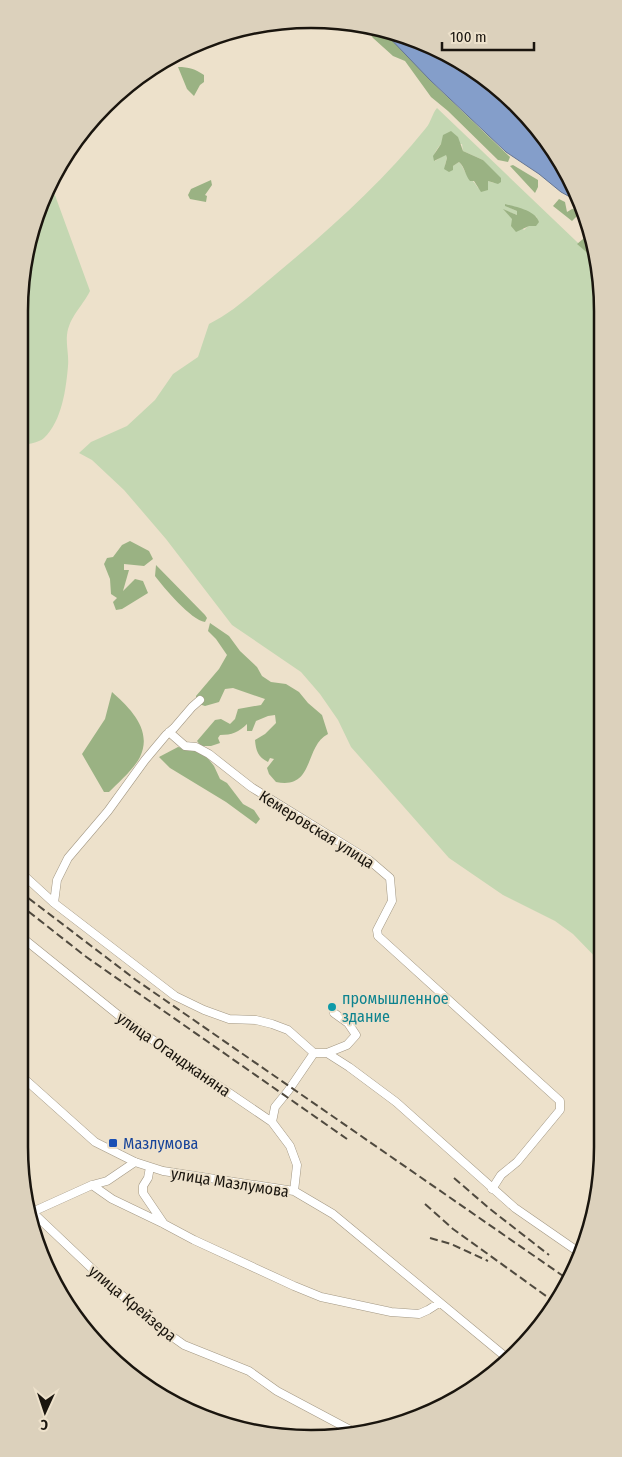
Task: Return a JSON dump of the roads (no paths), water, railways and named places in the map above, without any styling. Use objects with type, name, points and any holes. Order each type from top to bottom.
[{"type":"street","points":[[54,903],[57,880],[68,858],[108,811],[145,760],[200,700]]},
{"type":"street","name":"Кемеровская улица","points":[[169,732],[186,746],[196,747],[209,754],[251,787],[369,860],[390,878],[392,901],[377,930],[378,936],[560,1101],[560,1110],[517,1162],[501,1174],[492,1189]]},
{"type":"street","points":[[28,879],[54,903],[175,996],[204,1010],[229,1020],[256,1020],[288,1030],[314,1053],[327,1053],[347,1045],[356,1035],[348,1023],[334,1013]]},
{"type":"street","name":"улица Оганджаняна","points":[[28,942],[118,1014],[175,1056],[272,1122],[290,1146],[297,1165],[294,1191]]},
{"type":"street","points":[[272,1122],[275,1107],[314,1053]]},
{"type":"street","points":[[327,1053],[396,1102],[515,1208],[575,1249]]},
{"type":"street","name":"улица Мазлумова","points":[[28,1082],[96,1142],[134,1162],[150,1168],[210,1179],[294,1191],[333,1214],[503,1354]]},
{"type":"street","points":[[35,1209],[92,1185],[107,1181],[134,1162]]},
{"type":"street","points":[[150,1168],[148,1178],[143,1186],[143,1193],[164,1224]]},
{"type":"street","points":[[92,1185],[112,1199],[179,1233],[321,1297],[391,1312],[419,1314],[439,1302]]},
{"type":"street","name":"улица Крейзера","points":[[37,1217],[104,1280],[160,1328],[184,1345],[249,1371],[277,1391],[344,1427]]},
{"type":"water","points":[[391,39],[419,49],[453,65],[498,98],[524,124],[547,153],[570,197],[506,152],[430,80]]},
{"type":"railway","points":[[28,898],[136,980],[563,1276]]},
{"type":"railway","points":[[28,911],[85,956],[347,1139]]},
{"type":"railway","points":[[454,1178],[549,1255]]},
{"type":"railway","points":[[425,1204],[453,1229],[550,1299]]},
{"type":"railway","points":[[430,1238],[451,1244],[488,1261]]},
{"type":"place","name":"промышленное здание","points":[[332,1007]]},
{"type":"place","name":"Мазлумова","points":[[113,1143]]}]
